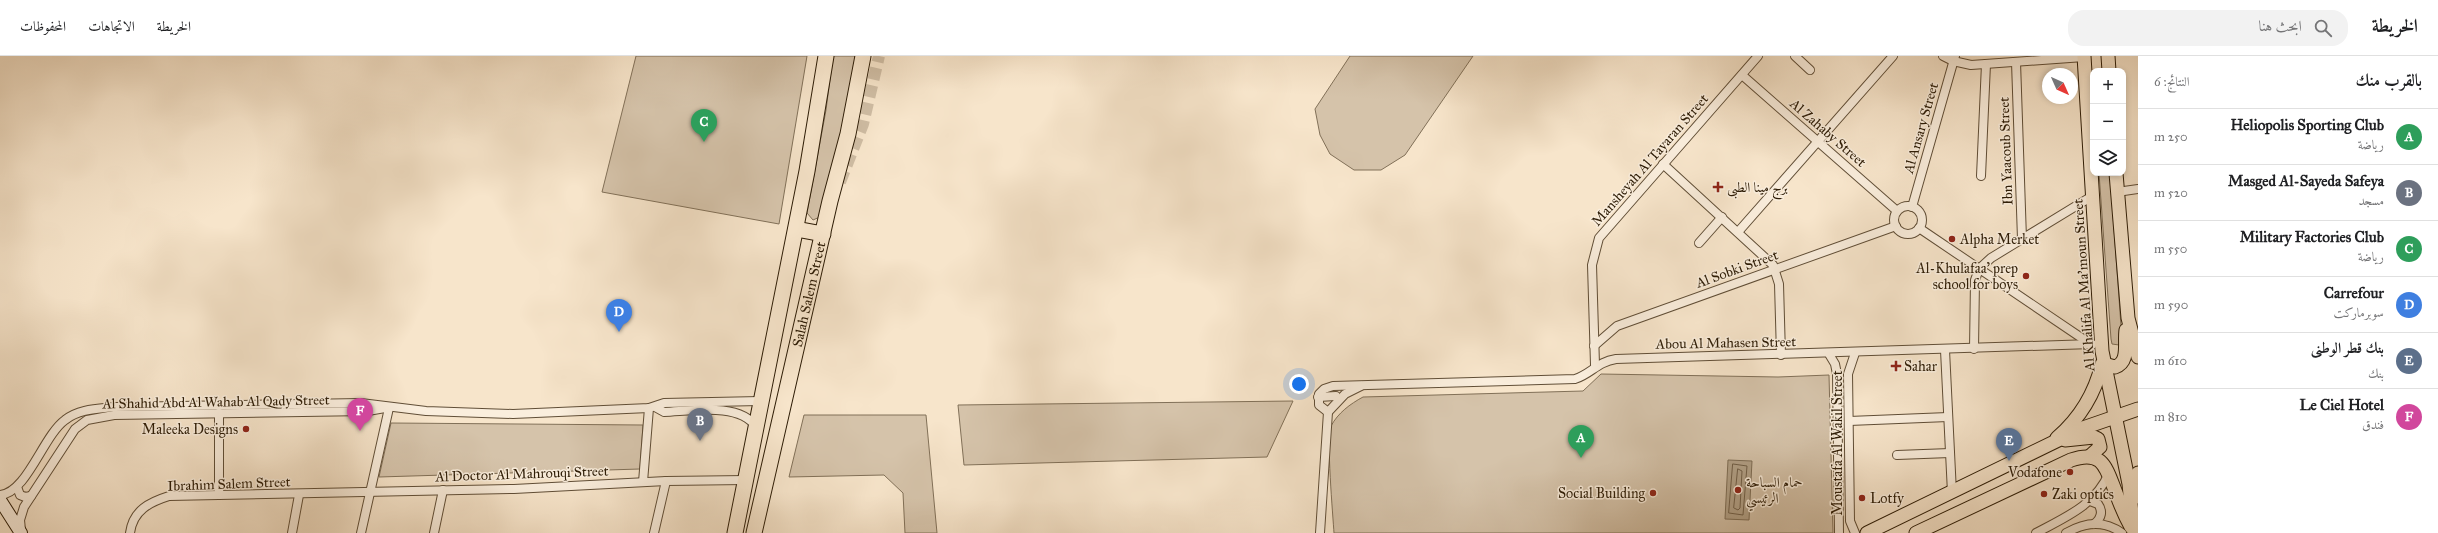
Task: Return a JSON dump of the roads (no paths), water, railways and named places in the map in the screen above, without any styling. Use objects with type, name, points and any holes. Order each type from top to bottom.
[{"type":"highway","name":"Salah Salem Street","points":[[735,533],[813,140],[826,56]]},
{"type":"highway","name":"Salah Salem Street","points":[[754,533],[823,234],[848,134],[863,56]]},
{"type":"highway","points":[[796,229],[823,234]]},
{"type":"main road","name":"Al Khalifa Al Ma'moun Street","points":[[2084,56],[2094,195],[2100,355],[2114,416],[2135,528]]},
{"type":"main road","points":[[2108,56],[2109,68]]},
{"type":"main road","points":[[2116,176],[2128,318],[2138,356]]},
{"type":"main road","points":[[2100,355],[2115,368],[2124,360],[2128,318]]},
{"type":"main road","points":[[2040,450],[2067,429],[2081,411],[2097,382],[2100,355]]},
{"type":"main road","points":[[1867,533],[2114,416],[2138,409]]},
{"type":"main road","points":[[1916,533],[2071,460],[2090,456],[2100,447],[2098,439],[2063,440]]},
{"type":"main road","points":[[2090,456],[2102,462],[2135,528]]},
{"type":"main road","points":[[2135,528],[2138,473]]},
{"type":"main road","points":[[0,500],[21,533]]},
{"type":"street","name":"Mansheyah Al Tayaran Street","points":[[1595,365],[1592,265],[1596,245],[1608,227],[1758,56]]},
{"type":"street","points":[[1794,56],[1810,70]]},
{"type":"street","points":[[1738,232],[1893,56]]},
{"type":"street","points":[[1943,56],[1954,59],[1965,65],[2084,56]]},
{"type":"street","name":"Al Ansary Street","points":[[1912,206],[1954,59]]},
{"type":"street","name":"Ibn Yaacoub Street","points":[[2018,60],[2022,239]]},
{"type":"street","points":[[1981,176],[1986,64]]},
{"type":"street","name":"Al Zahaby Street","points":[[1742,75],[1897,211]]},
{"type":"street","points":[[1663,164],[1767,258],[1775,269],[1779,284],[1781,355]]},
{"type":"street","points":[[2117,192],[2138,189]]},
{"type":"street","points":[[1974,349],[1974,283],[1979,269],[1991,258],[2094,195]]},
{"type":"street","points":[[1906,206],[1912,206],[1918,211],[1921,218],[1918,228],[1912,233],[1905,233],[1896,226],[1894,220],[1897,211],[1906,206]]},
{"type":"street","points":[[1698,243],[1722,217]]},
{"type":"street","name":"Al Sobki Street","points":[[1594,346],[1617,326],[1896,226]]},
{"type":"street","points":[[1918,228],[1979,269],[2100,355]]},
{"type":"street","name":"Abou Al Mahasen Street","points":[[1333,386],[1575,379],[1587,374],[1595,365],[1616,359],[1974,349],[2100,355]]},
{"type":"street","points":[[1945,350],[1952,492]]},
{"type":"street","name":"Moustafa Al Wakil Street","points":[[1855,353],[1848,370],[1850,521],[1855,533]]},
{"type":"street","name":"Moustafa Al Wakil Street","points":[[1828,354],[1834,362],[1837,374],[1839,533]]},
{"type":"street","name":"Abou Al Mahasen Street","points":[[1328,412],[1336,398],[1349,391],[1367,385]]},
{"type":"street","points":[[1318,397],[1336,398],[1333,386],[1321,391],[1318,397],[1320,405],[1328,412],[1320,533]]},
{"type":"street","name":"Al Shahid Abd Al Wahab Al Qady Street","points":[[21,533],[21,514],[71,434],[88,420],[114,415],[368,411],[387,408],[513,414],[652,407],[664,403],[760,401]]},
{"type":"street","name":"Al Shahid Abd Al Wahab Al Qady Street","points":[[17,487],[57,426],[83,411],[115,407],[355,403],[376,405],[387,408]]},
{"type":"street","points":[[643,482],[652,407]]},
{"type":"street","name":"Al Shahid Abd Al Wahab Al Qady Street","points":[[652,407],[664,412],[736,411],[750,419],[756,427]]},
{"type":"street","points":[[361,533],[387,408]]},
{"type":"street","points":[[219,413],[219,495]]},
{"type":"street","points":[[1849,421],[1948,417]]},
{"type":"street","points":[[1897,455],[1950,453]]},
{"type":"street","points":[[2036,533],[2090,501],[2101,488],[2108,473]]},
{"type":"street","name":"Al Doctor Al Mahrouqi Street","points":[[299,495],[666,481],[746,480]]},
{"type":"street","points":[[654,533],[666,481]]},
{"type":"street","points":[[0,495],[9,493],[17,487],[20,495],[25,497],[31,496]]},
{"type":"street","points":[[434,533],[443,490]]},
{"type":"street","points":[[292,533],[299,495]]},
{"type":"street","name":"Ibrahim Salem Street","points":[[130,533],[134,518],[140,510],[157,500],[169,496],[299,495]]},
{"type":"street","points":[[2090,501],[2098,504],[2101,511],[2100,518],[2094,524]]},
{"type":"street","points":[[2066,533],[2083,525],[2094,524],[2110,526],[2122,533]]},
{"type":"water","name":"حمام السباحة الرئيسي","points":[[1728,460],[1752,461],[1749,520],[1725,519]]},
{"type":"tunnel","points":[[840,182],[863,124],[879,56]]},
{"type":"place","name":"Military Factories Club","points":[[704,142]]},
{"type":"place","name":"برج مينا الطبى","points":[[1718,187]]},
{"type":"place","name":"Alpha Merket","points":[[1952,239]]},
{"type":"place","name":"Al-Khulafaa' prep school for boys","points":[[2026,276]]},
{"type":"place","name":"Carrefour","points":[[619,332]]},
{"type":"place","name":"Sahar","points":[[1896,366]]},
{"type":"place","name":"Maleeka Designs","points":[[246,429]]},
{"type":"place","name":"Le Ciel Hotel","points":[[360,431]]},
{"type":"place","name":"Masged Al-Sayeda Safeya","points":[[700,441]]},
{"type":"place","name":"Heliopolis Sporting Club","points":[[1581,458]]},
{"type":"place","name":"بنك قطر الوطنى","points":[[2009,461]]},
{"type":"place","name":"Vodafone","points":[[2070,472]]},
{"type":"place","name":"حمام السباحة الرئيسي","points":[[1738,490]]},
{"type":"place","name":"Social Building","points":[[1653,493]]},
{"type":"place","name":"Zaki optics","points":[[2044,494]]},
{"type":"place","name":"Lotfy","points":[[1862,498]]}]
